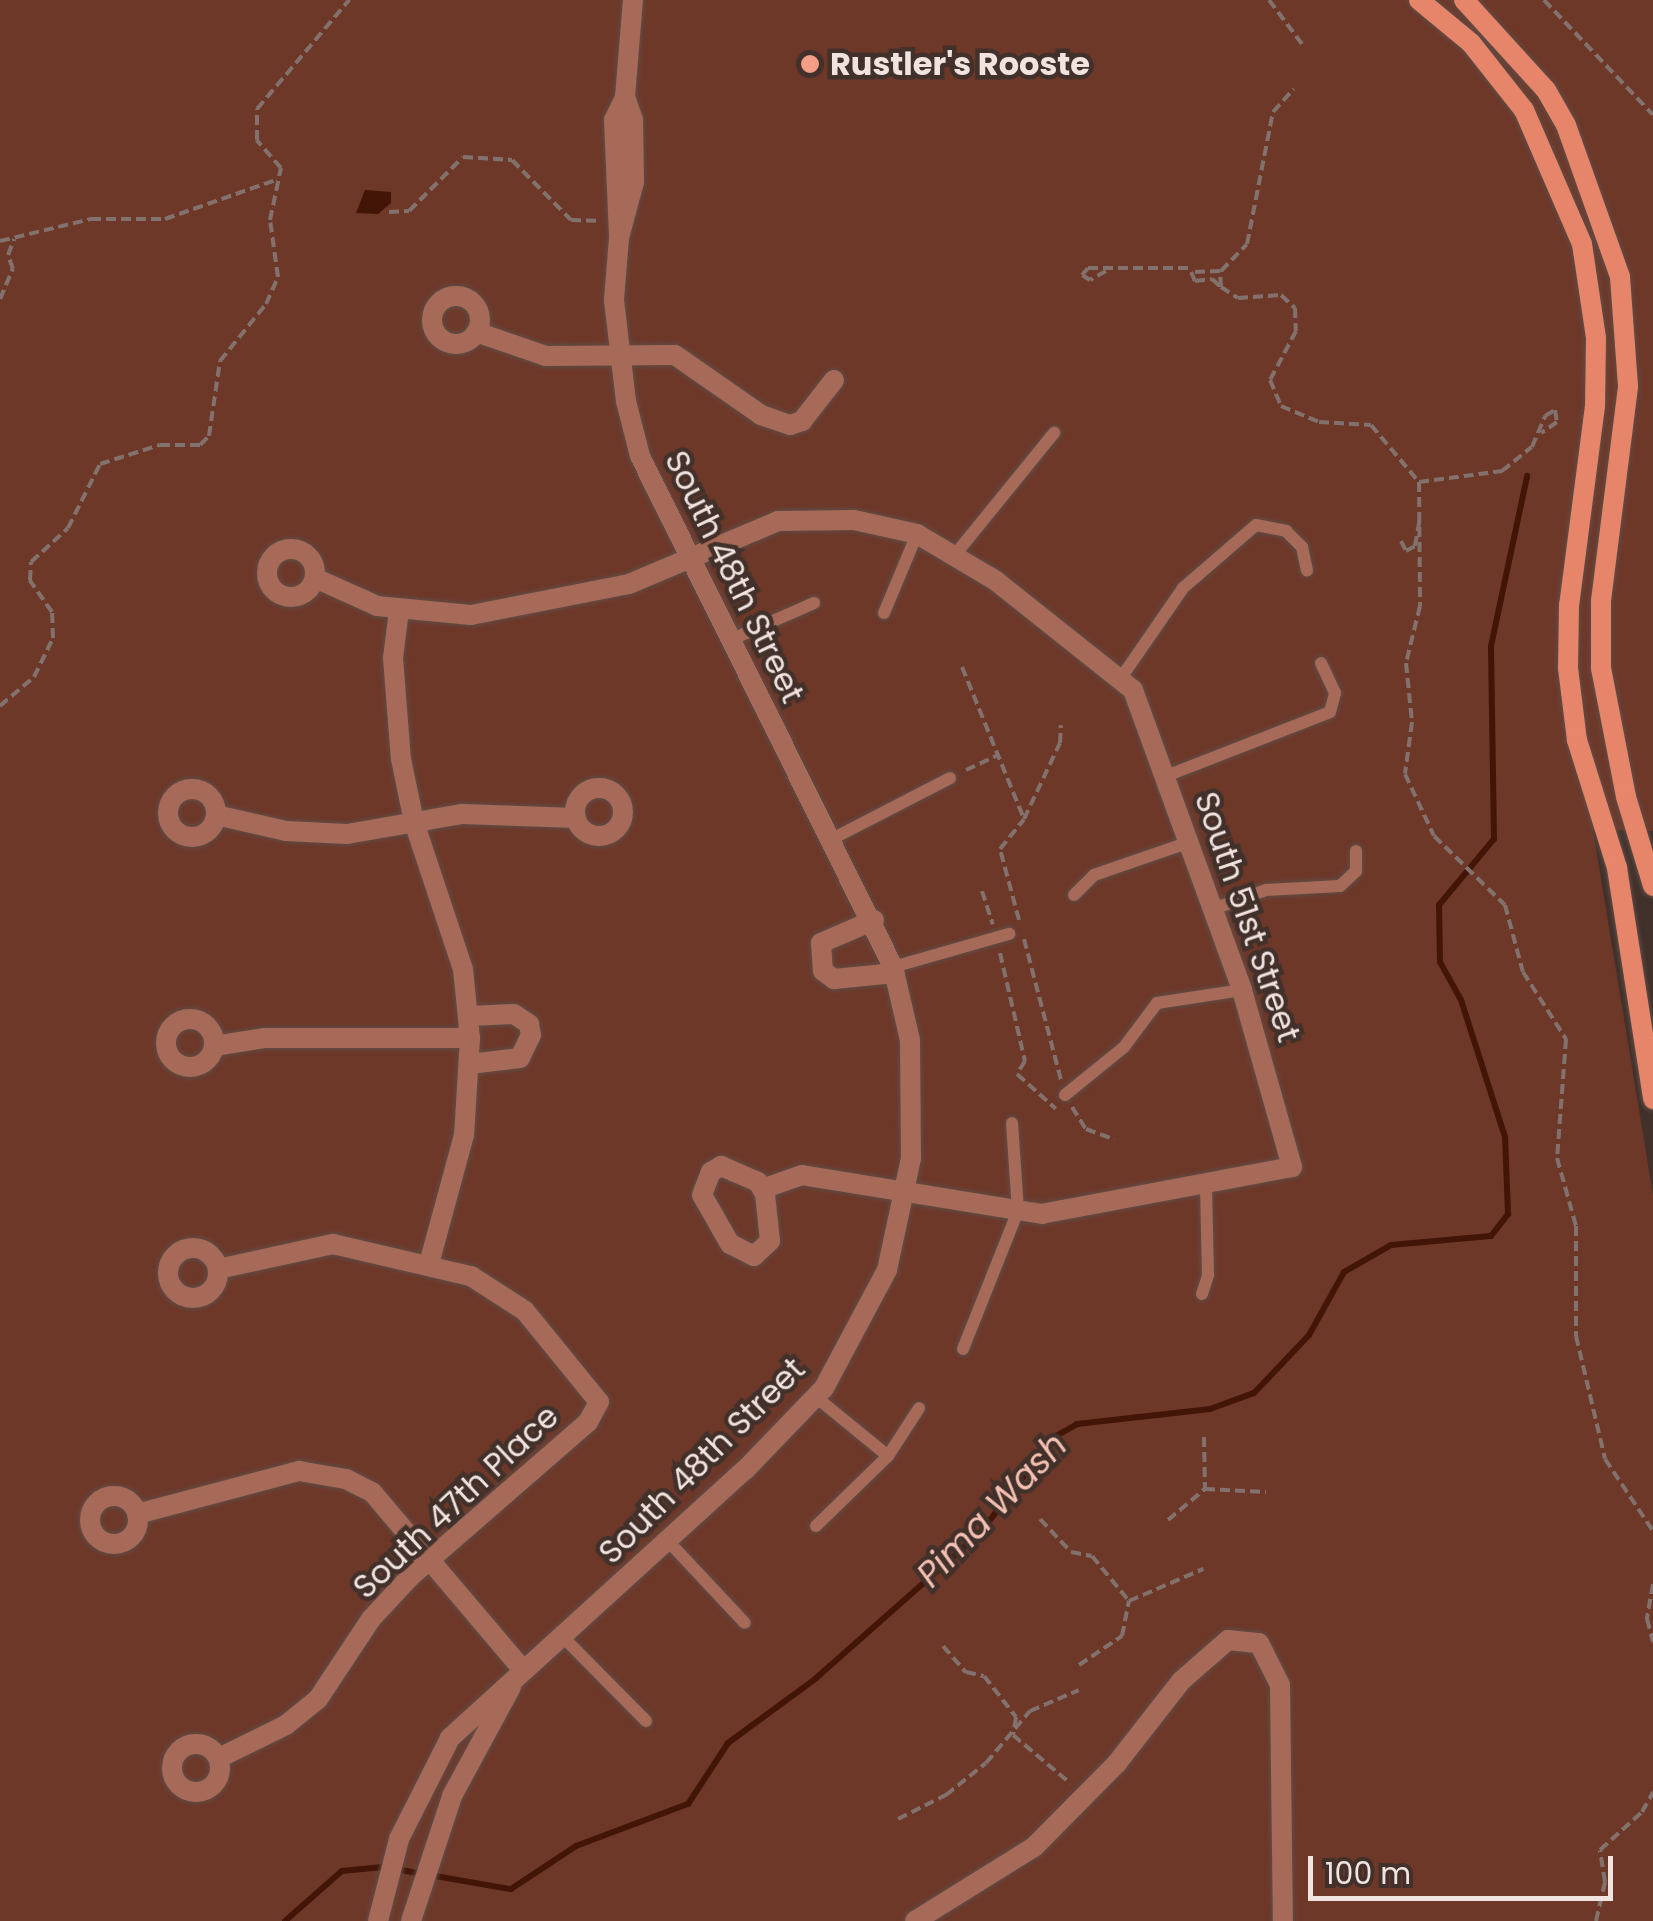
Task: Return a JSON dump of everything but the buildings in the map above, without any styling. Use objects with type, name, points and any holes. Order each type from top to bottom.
[{"type":"main road","points":[[1419,0],[1470,43],[1524,110],[1582,244],[1596,338],[1595,406],[1569,605],[1568,668],[1577,740],[1616,865],[1647,1011],[1653,1099]]},
{"type":"main road","points":[[1464,0],[1546,90],[1566,124],[1620,277],[1628,388],[1602,601],[1602,668],[1626,796],[1650,856],[1653,886]]},
{"type":"street","name":"South 48th Street","points":[[378,1921],[400,1839],[450,1738],[521,1668],[668,1541],[816,1397],[882,1283],[905,1194],[914,1082],[894,970],[874,920],[688,559],[640,456],[619,359],[614,300],[620,238],[612,182],[614,120],[624,98],[633,0]]},
{"type":"street","points":[[476,332],[546,356],[619,359],[675,355],[761,415],[790,425],[802,421],[834,380]]},
{"type":"street","points":[[315,578],[350,599],[399,610],[443,615],[519,609],[629,584],[778,522],[854,520],[917,534],[954,556],[1050,618],[1127,684]]},
{"type":"street","points":[[218,1269],[332,1244],[429,1264],[464,1136],[469,1016],[464,969],[414,822],[394,708],[399,610]]},
{"type":"street","name":"South 51st Street","points":[[1127,684],[1166,776],[1242,990],[1292,1167],[1206,1186]]},
{"type":"street","points":[[216,815],[316,833],[462,814],[576,818]]},
{"type":"street","points":[[874,920],[821,943],[823,971],[834,979],[894,970]]},
{"type":"street","points":[[469,1016],[514,1014],[529,1024],[531,1035],[520,1058],[470,1064]]},
{"type":"street","points":[[214,1046],[264,1038],[470,1038]]},
{"type":"street","points":[[762,1189],[802,1176],[1042,1214],[1206,1186]]},
{"type":"street","name":"South 47th Place","points":[[219,1758],[286,1725],[318,1698],[371,1619],[430,1560],[588,1422],[599,1402],[503,1292],[429,1264]]},
{"type":"street","points":[[137,1514],[286,1474],[320,1473],[372,1492],[521,1668]]},
{"type":"street","points":[[915,1921],[1012,1864],[1084,1796],[1207,1655],[1228,1640],[1259,1643],[1280,1685],[1283,1921]]},
{"type":"street","name":"South 48th Street","points":[[410,1921],[430,1848],[521,1668]]},
{"type":"lane","points":[[954,556],[1054,432]]},
{"type":"lane","points":[[1127,684],[1183,588],[1256,525],[1286,530],[1302,546],[1307,570]]},
{"type":"lane","points":[[884,613],[917,534]]},
{"type":"lane","points":[[730,640],[814,602]]},
{"type":"lane","points":[[1166,776],[1330,712],[1335,693],[1321,662]]},
{"type":"lane","points":[[830,840],[950,778]]},
{"type":"lane","points":[[1074,895],[1094,875],[1190,842]]},
{"type":"lane","points":[[1213,909],[1266,890],[1340,886],[1353,877],[1356,851]]},
{"type":"lane","points":[[1616,865],[1650,856]]},
{"type":"lane","points":[[894,970],[1003,936]]},
{"type":"lane","points":[[1067,1099],[1124,1047],[1158,1003],[1242,990]]},
{"type":"lane","points":[[963,1349],[1018,1211],[1012,1122]]},
{"type":"lane","points":[[1202,1294],[1208,1275],[1206,1186]]},
{"type":"lane","points":[[816,1397],[888,1456]]},
{"type":"lane","points":[[816,1526],[888,1456],[920,1408]]},
{"type":"lane","points":[[668,1541],[745,1623]]},
{"type":"lane","points":[[561,1635],[646,1720]]},
{"type":"path","points":[[0,706],[34,678],[53,638],[52,612],[30,580],[30,562],[68,528],[100,464],[160,446],[200,446],[209,436],[220,361],[276,285],[270,220],[279,162],[255,135],[258,109],[349,0]]},
{"type":"path","points":[[1269,0],[1302,44]]},
{"type":"path","points":[[1544,0],[1653,114]]},
{"type":"path","points":[[1221,287],[1220,272],[1248,244],[1273,112],[1294,89]]},
{"type":"path","points":[[390,212],[409,211],[463,158],[512,160],[570,220],[596,220]]},
{"type":"path","points":[[0,298],[13,269],[6,239],[92,219],[164,219],[277,179]]},
{"type":"path","points":[[1106,271],[1167,263],[1220,272]]},
{"type":"path","points":[[1197,267],[1191,272],[1195,281],[1206,277],[1248,299],[1281,295],[1296,308],[1296,331],[1270,380],[1281,406],[1319,422],[1372,425],[1419,482],[1420,606],[1406,663],[1412,722],[1405,774],[1434,836],[1505,905],[1523,972],[1566,1040],[1557,1158],[1576,1226],[1576,1336],[1605,1460],[1653,1531]]},
{"type":"path","points":[[1419,482],[1502,471],[1557,422],[1555,410],[1544,416],[1541,433]]},
{"type":"path","points":[[1401,541],[1406,550],[1415,546],[1420,519]]},
{"type":"path","points":[[962,666],[1024,819]]},
{"type":"path","points":[[1061,725],[1060,743],[1024,819],[1000,849],[1067,1099],[1086,1129],[1114,1140]]},
{"type":"path","points":[[950,778],[998,756]]},
{"type":"path","points":[[982,891],[1003,936],[1025,1061],[1017,1074],[1054,1110],[1067,1099]]},
{"type":"path","points":[[1204,1437],[1205,1488]]},
{"type":"path","points":[[1168,1520],[1205,1488],[1266,1492]]},
{"type":"path","points":[[1040,1520],[1072,1552],[1092,1556],[1129,1600]]},
{"type":"path","points":[[1129,1600],[1203,1569]]},
{"type":"path","points":[[1653,1584],[1647,1619],[1653,1642]]},
{"type":"path","points":[[1079,1664],[1122,1636],[1129,1600]]},
{"type":"path","points":[[943,1646],[966,1672],[984,1676],[1016,1717],[1013,1735]]},
{"type":"path","points":[[898,1819],[946,1795],[1013,1735],[1030,1712],[1079,1690]]},
{"type":"path","points":[[1013,1735],[1084,1796]]},
{"type":"path","points":[[1596,1921],[1605,1882],[1600,1850],[1642,1812],[1653,1792]]},
{"type":"shaded area","points":[[0,0],[1653,0],[1653,831],[1593,830],[1653,1195],[1653,1921],[0,1921]]},
{"type":"shaded area","points":[[365,190],[391,192],[391,203],[378,214],[356,213]]},
{"type":"waterway","name":"Pima Wash","points":[[285,1921],[342,1871],[383,1867],[511,1889],[576,1846],[688,1804],[728,1743],[815,1679],[980,1533],[1054,1437],[1077,1424],[1210,1409],[1254,1393],[1309,1335],[1344,1272],[1391,1245],[1491,1236],[1508,1214],[1505,1137],[1461,1000],[1440,962],[1439,905],[1494,839],[1491,646],[1527,476]]},
{"type":"place","name":"Rustler's Rooste","points":[[810,64]]}]
